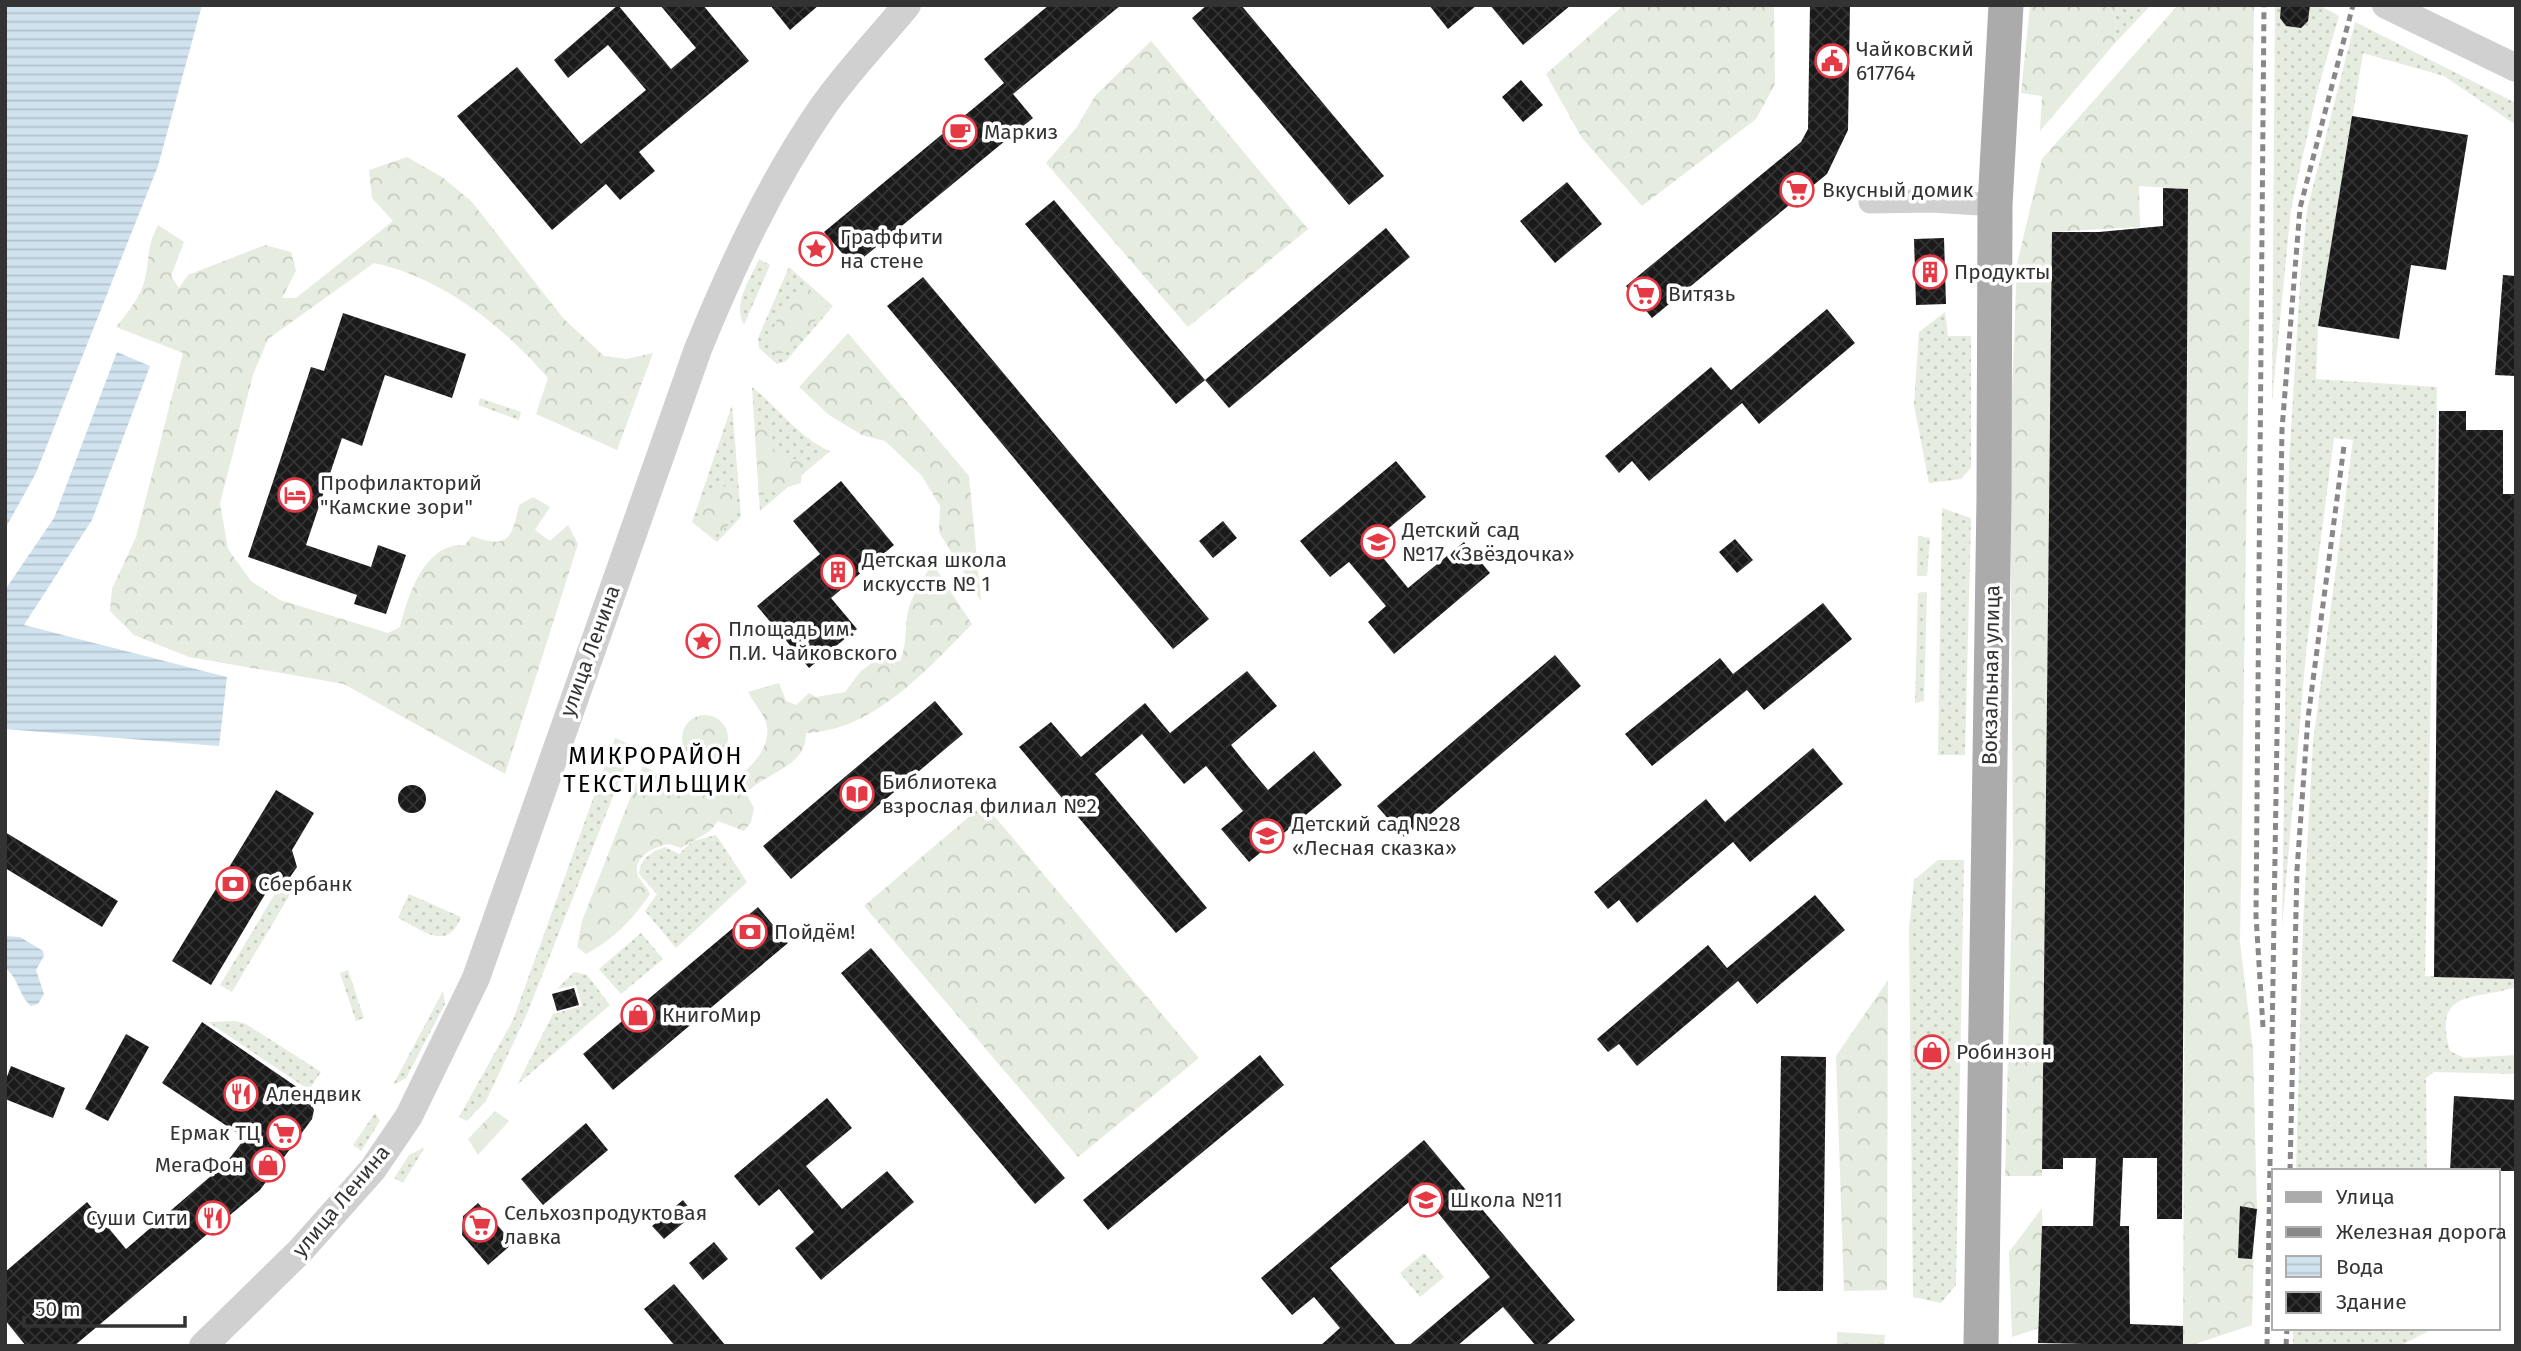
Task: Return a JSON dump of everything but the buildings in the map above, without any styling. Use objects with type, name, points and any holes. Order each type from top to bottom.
[{"type":"main road","name":"Вокзальная улица","points":[[1981,1346],[1994,485],[1995,205],[2006,5]]},
{"type":"street","name":"улица Ленина","points":[[203,1346],[309,1240],[373,1169],[409,1116],[476,978],[693,363],[719,299],[769,198],[823,107],[908,5]]},
{"type":"street","points":[[2386,5],[2516,68]]},
{"type":"street","points":[[1870,202],[1931,201],[1995,205]]},
{"type":"green space","points":[[1624,5],[1774,5],[1775,84],[1756,119],[1642,206],[1582,138],[1546,74]]},
{"type":"green space","points":[[2030,5],[2116,5],[2115,43],[2040,131],[2042,96],[2021,93]]},
{"type":"green space","points":[[2116,5],[2151,5],[2115,43]]},
{"type":"green space","points":[[2178,5],[2254,5],[2240,942],[2253,1050],[2257,1209],[2240,1206],[2254,1235],[2252,1325],[2189,1346],[2183,1346],[2188,189],[2139,186],[2140,227],[2052,232],[2042,1176],[2005,1176],[2013,855],[2010,444],[2017,264],[2042,159]]},
{"type":"green space","points":[[2275,5],[2319,5],[2339,16],[2317,92],[2291,209],[2272,402]]},
{"type":"green space","points":[[2355,22],[2516,103],[2516,125],[2444,76],[2363,53],[2318,326],[2316,379],[2437,387],[2425,976],[2516,979],[2516,987],[2460,1001],[2452,1007],[2447,1016],[2446,1031],[2450,1051],[2464,1058],[2516,1055],[2516,1074],[2434,1072],[2426,1078],[2427,1169],[2296,1169],[2303,924],[2313,742],[2353,440],[2334,438],[2306,653],[2282,927],[2289,463],[2307,210]]},
{"type":"green space","points":[[1151,41],[1308,229],[1188,327],[1046,163],[1077,127],[1095,96]]},
{"type":"green space","points":[[407,157],[442,177],[472,202],[563,318],[604,356],[626,359],[653,353],[617,450],[536,414],[548,378],[512,340],[491,323],[448,292],[399,270],[374,263],[268,339],[253,375],[220,503],[228,549],[251,581],[280,600],[388,633],[400,627],[420,573],[439,552],[451,546],[465,545],[472,536],[493,542],[506,538],[514,526],[519,505],[533,497],[550,507],[535,530],[550,541],[568,525],[578,544],[505,774],[344,684],[189,657],[134,635],[110,611],[112,589],[136,537],[183,353],[116,327],[143,286],[150,247],[158,225],[184,242],[171,276],[179,288],[188,275],[265,245],[291,252],[296,271],[282,298],[296,298],[393,221],[372,198],[369,170]]},
{"type":"green space","points":[[759,259],[770,265],[744,325],[741,300]]},
{"type":"green space","points":[[789,267],[833,306],[786,361],[777,364],[759,348],[758,338]]},
{"type":"green space","points":[[805,285],[827,306],[792,349],[779,354],[770,350],[772,332],[780,314],[791,298]]},
{"type":"green space","points":[[1945,312],[1948,336],[1971,336],[1971,468],[1961,479],[1929,483],[1914,405],[1919,332]]},
{"type":"green space","points":[[848,333],[969,476],[981,601],[939,532],[940,506],[922,476],[885,441],[862,435],[829,415],[799,387]]},
{"type":"green space","points":[[752,387],[798,430],[830,451],[760,511]]},
{"type":"green space","points":[[480,398],[521,412],[519,420],[478,405]]},
{"type":"green space","points":[[732,405],[741,517],[717,542],[692,522]]},
{"type":"green space","points":[[771,426],[774,451],[802,462],[801,483],[759,496],[755,431]]},
{"type":"green space","points":[[727,486],[736,492],[731,523],[718,534],[702,531],[702,501],[711,491]]},
{"type":"green space","points":[[1942,508],[1971,518],[1965,755],[1938,755]]},
{"type":"green space","points":[[1918,536],[1930,538],[1927,576],[1917,576]]},
{"type":"green space","points":[[932,563],[972,624],[898,695],[854,721],[831,730],[806,733],[800,754],[746,794],[754,808],[751,822],[744,831],[718,821],[710,831],[681,848],[669,844],[657,847],[641,858],[637,869],[638,876],[650,894],[622,928],[605,942],[586,954],[577,947],[582,921],[643,765],[673,782],[701,789],[715,788],[742,774],[761,753],[767,735],[766,722],[748,692],[779,683],[786,701],[796,705],[809,693],[816,697],[845,692],[860,672],[878,658],[900,661],[909,607]]},
{"type":"green space","points":[[1927,592],[1924,701],[1915,703],[1918,593]]},
{"type":"green space","points":[[705,715],[721,722],[728,738],[721,754],[705,761],[689,754],[682,738],[689,722]]},
{"type":"green space","points":[[615,738],[633,746],[526,1016],[486,1101],[467,1121],[459,1117],[513,1020]]},
{"type":"green space","points":[[984,804],[1199,1058],[1078,1157],[864,906]]},
{"type":"green space","points":[[716,835],[747,882],[676,948],[645,911],[657,894],[639,874],[640,868],[647,857],[660,849],[665,847],[679,854],[693,841]]},
{"type":"green space","points":[[1938,860],[1964,860],[1956,1285],[1941,1303],[1913,1297],[1909,929],[1914,880]]},
{"type":"green space","points":[[281,884],[292,891],[232,992],[220,985]]},
{"type":"green space","points":[[409,894],[461,917],[455,928],[449,934],[434,936],[398,918]]},
{"type":"green space","points":[[641,933],[663,959],[621,994],[599,969]]},
{"type":"green space","points":[[348,970],[364,1018],[356,1021],[340,973]]},
{"type":"green space","points":[[574,972],[587,975],[610,1005],[517,1085],[553,1014],[582,1006],[576,985],[557,989]]},
{"type":"green space","points":[[1888,980],[1887,1290],[1844,1291],[1836,1056]]},
{"type":"green space","points":[[443,991],[445,1004],[406,1078],[393,1085]]},
{"type":"green space","points":[[235,1021],[246,1024],[321,1072],[309,1090],[208,1022]]},
{"type":"green space","points":[[495,1111],[509,1121],[478,1155],[468,1139]]},
{"type":"green space","points":[[375,1113],[380,1121],[361,1151],[353,1145]]},
{"type":"green space","points":[[425,1147],[403,1183],[394,1178],[409,1155]]},
{"type":"green space","points":[[2042,1208],[2045,1326],[2012,1337],[2009,1252]]},
{"type":"green space","points":[[1424,1253],[1444,1277],[1420,1297],[1400,1273]]},
{"type":"green space","points":[[2293,1330],[2428,1330],[2400,1346],[2293,1346]]},
{"type":"green space","points":[[1837,1332],[1885,1335],[1884,1346],[1837,1346]]},
{"type":"water","points":[[5,5],[202,5],[158,166],[36,473],[5,529]]},
{"type":"water","points":[[117,352],[150,366],[92,520],[24,625],[227,677],[219,746],[5,729],[5,590],[54,518]]},
{"type":"water","points":[[5,936],[20,937],[43,951],[44,956],[36,970],[44,994],[38,1004],[31,1006],[27,1002],[5,968]]},
{"type":"railway","points":[[2263,1027],[2256,916],[2264,5]]},
{"type":"railway","points":[[2267,1346],[2282,429],[2300,208],[2353,5]]},
{"type":"railway","points":[[2290,1169],[2297,870],[2308,718],[2344,446]]},
{"type":"railway","points":[[2286,1346],[2287,1330]]},
{"type":"place","name":"Чайковский 617764","points":[[1832,61]]},
{"type":"place","name":"Маркиз","points":[[960,132]]},
{"type":"place","name":"Вкусный домик","points":[[1797,190]]},
{"type":"place","name":"Граффити на стене","points":[[816,249]]},
{"type":"place","name":"Продукты","points":[[1930,272]]},
{"type":"place","name":"Витязь","points":[[1644,294]]},
{"type":"place","name":"Профилакторий \"Камские зори\"","points":[[295,495]]},
{"type":"place","name":"Детский сад №17 «Звёздочка»","points":[[1378,542]]},
{"type":"place","name":"Детская школа искусств № 1","points":[[838,572]]},
{"type":"place","name":"Площадь им. П.И. Чайковского","points":[[703,641]]},
{"type":"place","name":"Библиотека взрослая филиал №2","points":[[857,794]]},
{"type":"place","name":"Детский сад №28 «Лесная сказка»","points":[[1267,836]]},
{"type":"place","name":"Сбербанк","points":[[233,884]]},
{"type":"place","name":"Пойдём!","points":[[750,932]]},
{"type":"place","name":"КнигоМир","points":[[638,1015]]},
{"type":"place","name":"Робинзон","points":[[1932,1052]]},
{"type":"place","name":"Алендвик","points":[[241,1094]]},
{"type":"place","name":"Ермак ТЦ","points":[[284,1133]]},
{"type":"place","name":"МегаФон","points":[[268,1165]]},
{"type":"place","name":"Школа №11","points":[[1426,1200]]},
{"type":"place","name":"Суши Сити","points":[[213,1218]]},
{"type":"place","name":"Сельхозпродуктовая лавка","points":[[480,1225]]},
{"type":"district","name":"МИКРОРАЙОН ТЕКСТИЛЬЩИК","points":[[656,770]]}]
